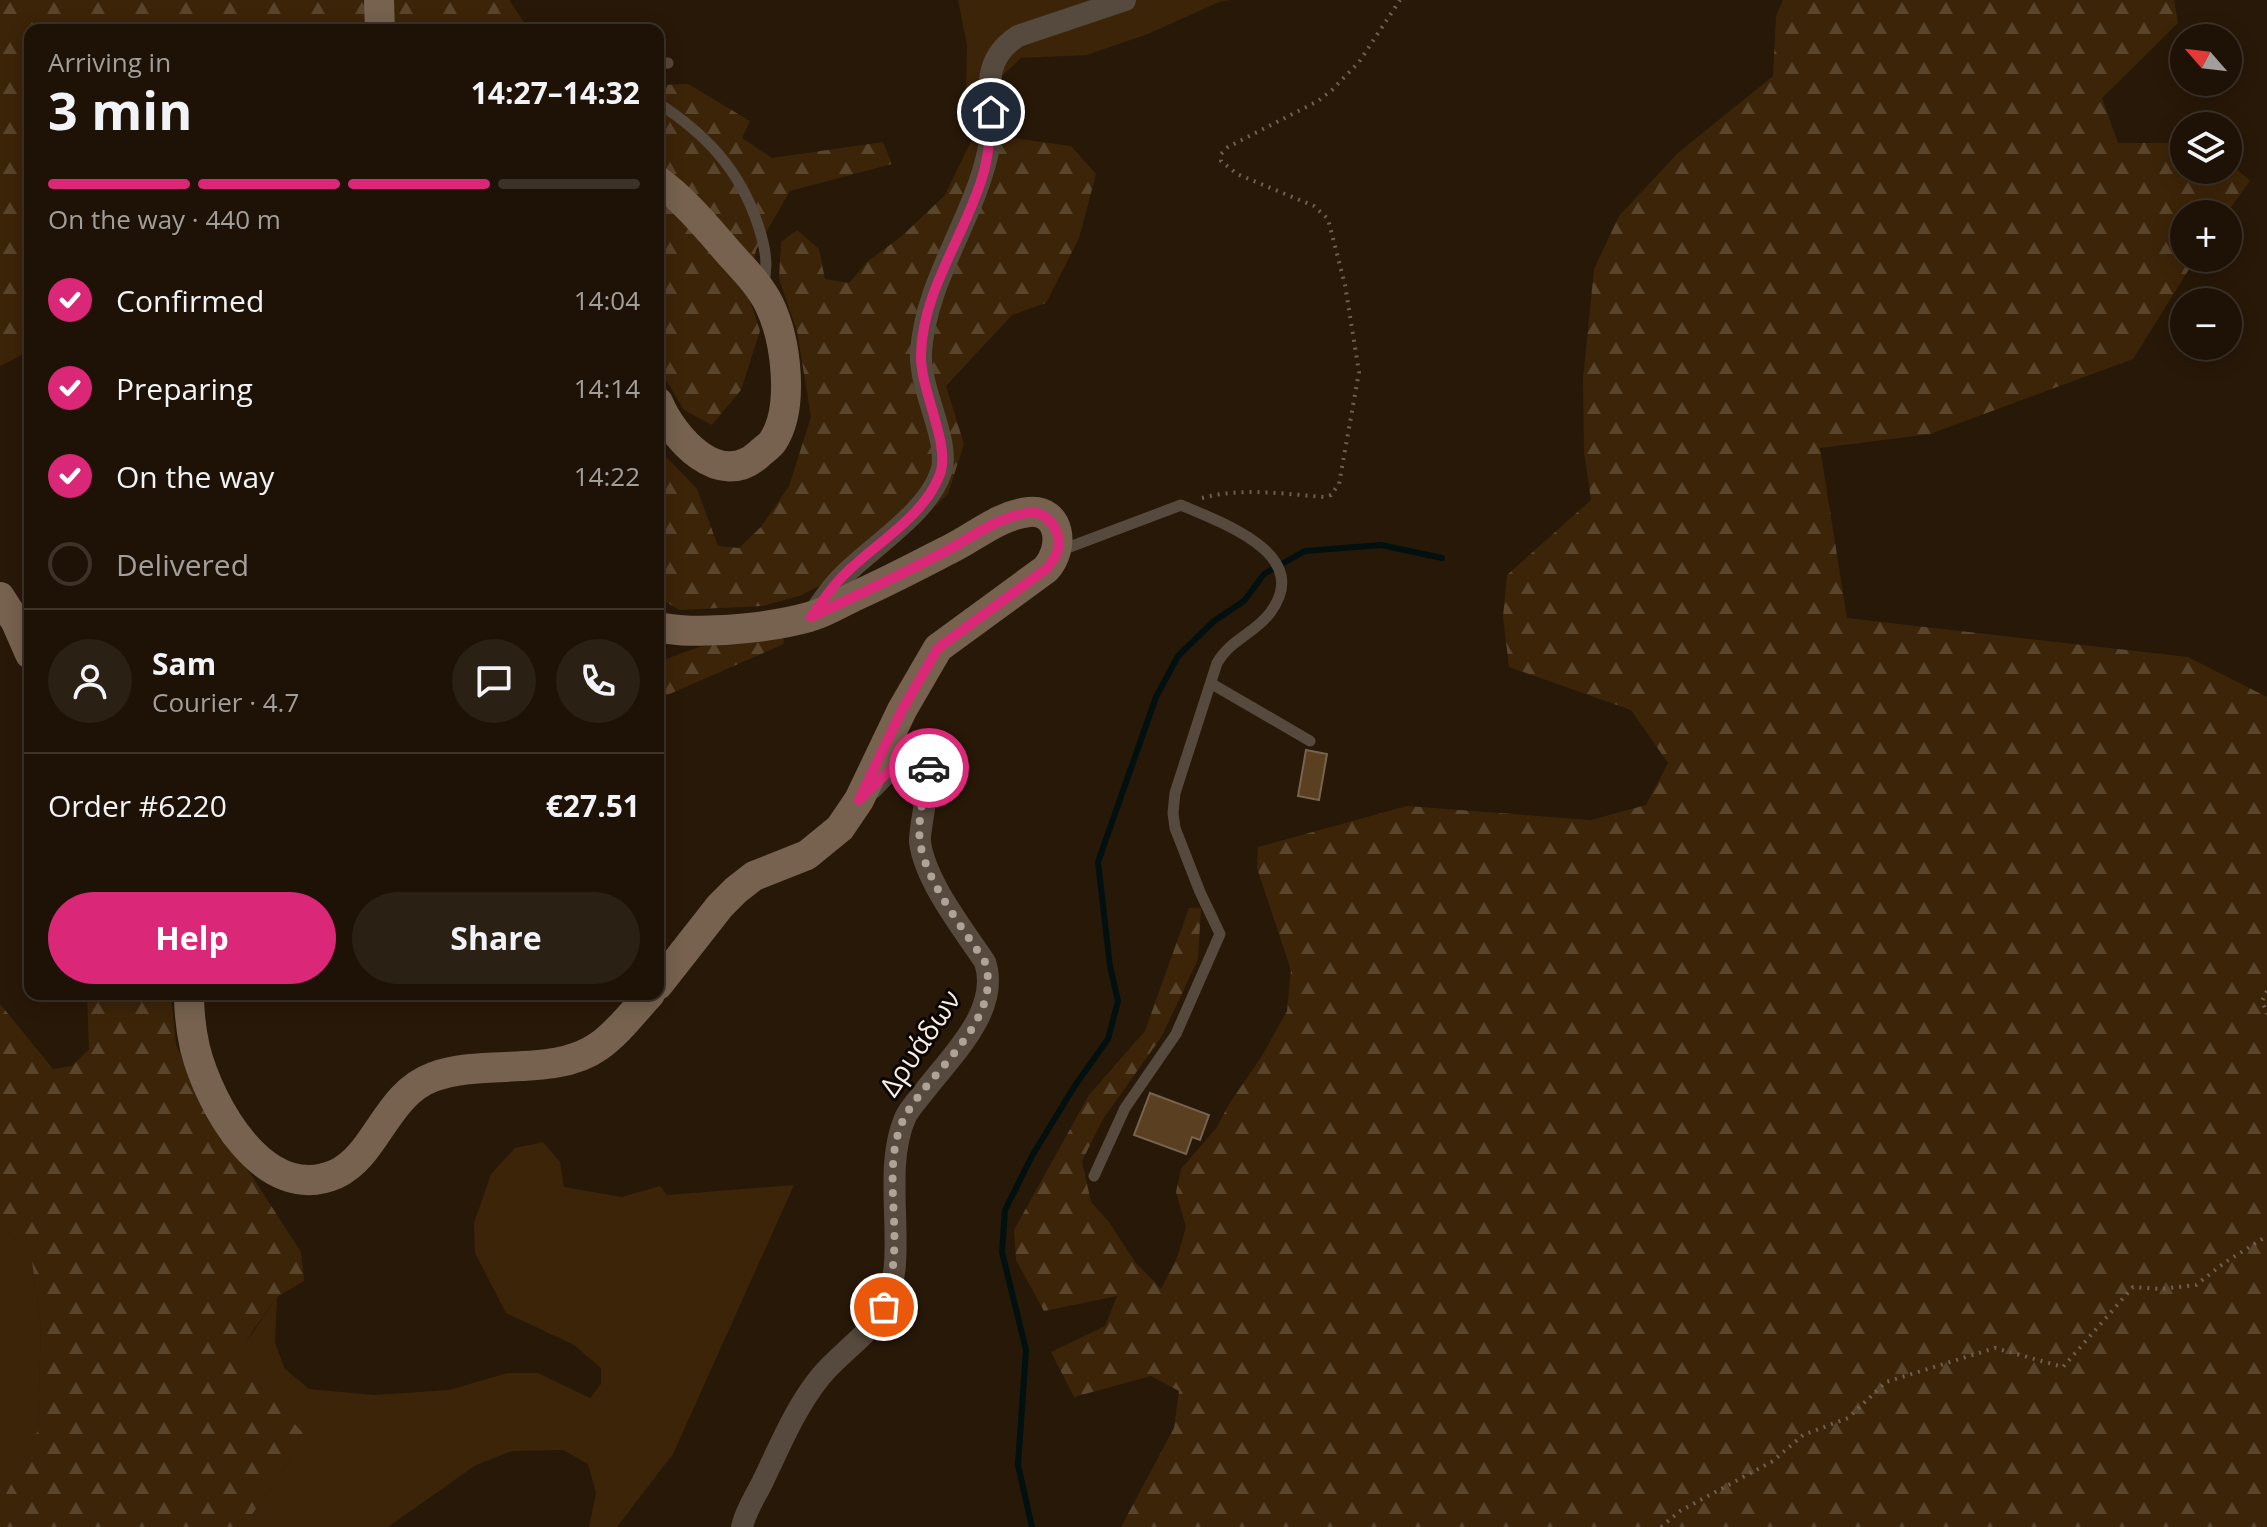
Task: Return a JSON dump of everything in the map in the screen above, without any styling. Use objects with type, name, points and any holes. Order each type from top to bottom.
[{"type":"street","points":[[379,0],[380,24]]},
{"type":"street","points":[[811,617],[840,578],[909,517],[931,492],[942,471],[943,453],[923,382],[921,355],[924,329],[932,298],[982,179],[989,147],[989,79],[994,59],[1005,45],[1018,36],[1125,0]]},
{"type":"street","points":[[664,187],[714,236],[761,291],[779,330],[785,362],[784,400],[772,442],[743,465],[730,468],[716,465],[698,454],[680,438],[664,415]]},
{"type":"street","points":[[664,629],[698,631],[755,628],[811,617],[908,571],[999,521],[1030,512],[1043,515],[1054,524],[1059,539],[1058,551],[1046,569],[938,648],[902,710],[859,800],[840,828],[807,855],[754,876],[736,890],[664,977]]},
{"type":"street","points":[[0,597],[24,640]]},
{"type":"street","name":"Δρυάδων","points":[[742,1527],[799,1407],[822,1375],[870,1329],[884,1307],[892,1282],[896,1146],[902,1125],[906,1115],[976,1021],[988,996],[990,978],[985,962],[929,870],[920,842],[930,763],[925,749],[915,746],[909,750],[859,800]]},
{"type":"street","points":[[189,1000],[189,1018],[196,1051],[209,1087],[230,1126],[249,1152],[271,1170],[295,1178],[317,1179],[349,1166],[396,1103],[411,1088],[429,1078],[447,1072],[579,1057],[600,1046],[644,1000]]},
{"type":"lane","points":[[664,108],[705,140],[736,175],[747,195],[765,246],[766,274],[761,291]]},
{"type":"lane","points":[[1058,551],[1181,505],[1227,525],[1258,544],[1275,560],[1284,584],[1270,613],[1224,650],[1175,793],[1175,828],[1220,934],[1176,1034],[1125,1108],[1094,1176]]},
{"type":"lane","points":[[1212,684],[1310,741]]},
{"type":"path","points":[[1181,505],[1225,493],[1324,497],[1331,495],[1339,484],[1359,372],[1345,285],[1328,219],[1314,206],[1237,174],[1225,166],[1221,154],[1228,147],[1318,101],[1332,90],[1359,62],[1400,0]]},
{"type":"path","points":[[2267,991],[2262,1001],[2267,1014]]},
{"type":"path","points":[[1661,1527],[1680,1511],[1773,1461],[1803,1435],[1848,1418],[1886,1382],[1995,1348],[2063,1367],[2133,1287],[2161,1289],[2196,1285],[2267,1236]]},
{"type":"green space","points":[[0,0],[509,0],[525,24],[24,24],[24,354],[0,366]]},
{"type":"green space","points":[[958,0],[1230,0],[1087,55],[1021,58],[1002,76],[1002,137],[975,133],[966,89],[967,45]]},
{"type":"green space","points":[[1783,0],[2174,0],[2178,23],[2170,24],[2170,31],[2102,98],[2118,143],[2170,143],[2170,184],[2242,184],[2242,174],[2250,181],[2236,200],[2170,200],[2170,272],[2187,272],[2177,288],[2170,288],[2170,300],[2133,359],[1930,434],[1820,448],[1847,618],[2188,657],[2267,697],[2267,1527],[1121,1527],[1174,1428],[1179,1391],[1151,1376],[1074,1397],[1051,1352],[1105,1326],[1117,1296],[1044,1311],[1016,1260],[1014,1230],[1089,1095],[1145,1031],[1189,908],[1201,908],[1198,959],[1162,1036],[1103,1119],[1082,1161],[1091,1202],[1109,1222],[1135,1262],[1161,1289],[1178,1255],[1186,1227],[1176,1192],[1181,1169],[1217,1127],[1287,1011],[1291,970],[1257,868],[1258,847],[1407,806],[1591,820],[1646,805],[1668,763],[1631,710],[1509,667],[1503,617],[1507,575],[1591,500],[1584,452],[1583,379],[1594,269],[1619,216],[1678,153],[1773,76],[1776,16]]},
{"type":"green space","points":[[688,84],[750,121],[742,138],[772,158],[883,142],[892,164],[790,191],[756,250],[748,295],[760,331],[741,390],[712,425],[684,410],[664,377],[664,85]]},
{"type":"green space","points":[[975,133],[1071,146],[1096,174],[1079,238],[1046,303],[1012,315],[946,386],[964,444],[948,494],[885,554],[799,596],[762,606],[679,610],[664,601],[664,454],[697,489],[718,546],[739,548],[761,527],[789,486],[811,417],[797,331],[779,279],[781,242],[797,230],[819,249],[825,279],[849,283],[868,261],[902,236],[945,195]]},
{"type":"green space","points":[[783,634],[784,644],[664,696],[664,660],[699,647]]},
{"type":"green space","points":[[87,1000],[172,1000],[176,1045],[195,1088],[301,1252],[304,1281],[277,1297],[245,1344],[245,1370],[303,1433],[291,1457],[251,1516],[251,1527],[0,1527],[0,1506],[38,1430],[41,1325],[32,1262],[0,1219],[0,1004],[53,1069],[72,1066],[89,1049]]},
{"type":"green space","points":[[543,1142],[560,1162],[564,1187],[622,1197],[660,1186],[667,1195],[794,1185],[673,1454],[617,1527],[589,1527],[596,1493],[588,1464],[563,1450],[512,1451],[476,1465],[388,1527],[251,1527],[251,1516],[291,1457],[302,1433],[245,1370],[245,1344],[277,1297],[275,1343],[285,1369],[309,1389],[374,1395],[449,1390],[507,1373],[538,1373],[590,1398],[601,1384],[601,1368],[574,1345],[506,1313],[475,1253],[474,1223],[491,1174],[515,1148]]},
{"type":"green space","points":[[0,1219],[32,1262],[41,1325],[38,1430],[0,1506]]},
{"type":"building","points":[[1306,750],[1327,754],[1319,800],[1298,796]]},
{"type":"building","points":[[1150,1093],[1209,1115],[1200,1140],[1192,1137],[1186,1154],[1134,1135]]},
{"type":"waterway","points":[[1032,1527],[1018,1465],[1026,1350],[1002,1252],[1005,1210],[1032,1156],[1108,1039],[1118,1001],[1110,966],[1098,862],[1156,697],[1178,656],[1214,621],[1244,601],[1264,574],[1305,551],[1381,545],[1442,558]]},
{"type":"way so far","points":[[884,1307],[892,1282],[895,1252],[896,1146],[906,1115],[976,1021],[988,996],[990,978],[985,962],[929,870],[920,842],[929,768]]},
{"type":"route","points":[[929,768],[928,753],[915,746],[859,800],[902,710],[938,648],[1046,569],[1058,551],[1059,539],[1054,524],[1043,515],[1030,512],[999,521],[896,577],[811,617],[840,578],[909,517],[931,492],[942,471],[943,453],[923,382],[921,355],[924,329],[932,298],[982,179],[989,147],[991,112]]}]
